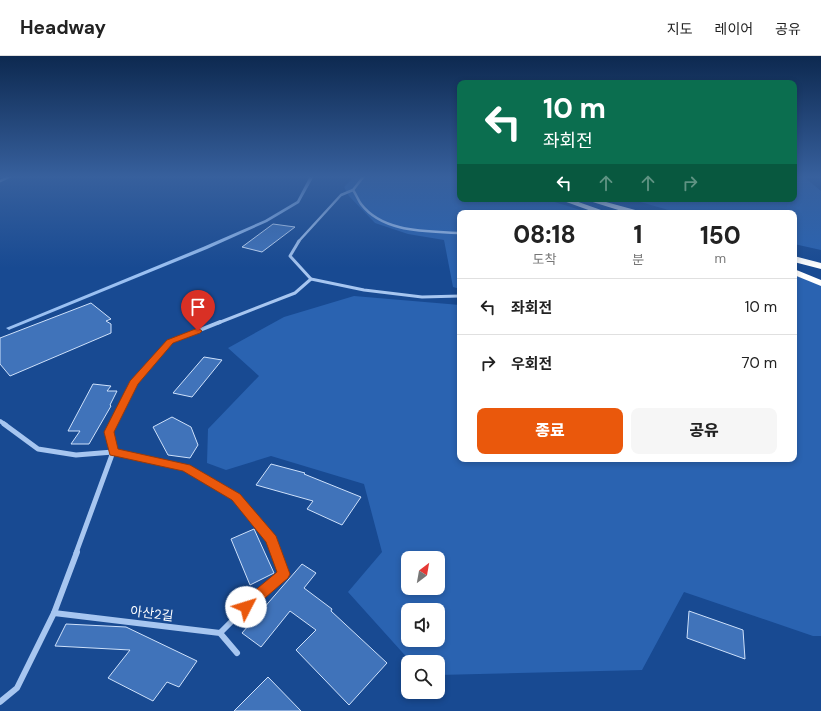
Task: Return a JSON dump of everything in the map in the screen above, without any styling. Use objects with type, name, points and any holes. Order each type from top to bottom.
[{"type":"highway","points":[[587,207],[599,210]]},
{"type":"highway","points":[[613,207],[626,210]]},
{"type":"highway","points":[[797,256],[821,261]]},
{"type":"highway","points":[[797,260],[821,266]]},
{"type":"highway","points":[[797,269],[821,276]]},
{"type":"highway","points":[[797,273],[821,283]]},
{"type":"street","points":[[331,207],[297,243],[290,256],[311,279],[364,290],[422,297],[457,296]]},
{"type":"street","points":[[365,207],[374,216],[396,226],[419,231],[457,233]]},
{"type":"street","points":[[0,702],[17,688],[54,613],[114,452],[109,432],[134,383],[170,342],[295,293],[311,279]]},
{"type":"street","points":[[0,421],[38,449],[76,455],[114,452],[186,468],[236,497],[272,540],[284,574],[246,607],[220,633],[237,653]]},
{"type":"street","name":"아산2길","points":[[54,613],[220,633]]},
{"type":"shaded area","points":[[359,207],[569,207],[580,210],[457,210],[457,288],[453,287],[444,240],[408,234],[375,223]]},
{"type":"shaded area","points":[[656,207],[821,207],[821,250],[797,245],[797,210],[668,210]]},
{"type":"shaded area","points":[[797,276],[821,283],[821,636],[813,636],[684,592],[642,670],[445,675],[445,655],[405,655],[348,592],[382,552],[364,484],[271,456],[226,470],[207,463],[208,429],[259,376],[228,348],[284,317],[354,296],[457,305],[457,462],[797,462]]},
{"type":"building","points":[[273,224],[295,227],[262,252],[242,247]]},
{"type":"building","points":[[91,303],[111,319],[106,321],[111,324],[111,333],[10,376],[0,364],[0,338]]},
{"type":"building","points":[[204,357],[222,360],[192,397],[173,393]]},
{"type":"building","points":[[93,384],[111,386],[107,391],[117,391],[110,405],[111,406],[89,444],[71,444],[80,431],[68,431]]},
{"type":"building","points":[[172,417],[191,427],[198,445],[190,458],[168,455],[153,427]]},
{"type":"building","points":[[271,464],[305,473],[304,474],[361,497],[342,525],[307,509],[313,501],[256,485]]},
{"type":"building","points":[[254,529],[274,573],[250,585],[231,539]]},
{"type":"building","points":[[302,564],[316,573],[304,588],[332,609],[331,611],[387,663],[349,705],[296,650],[316,630],[290,611],[261,647],[242,633]]},
{"type":"building","points":[[689,611],[743,630],[745,659],[687,638]]},
{"type":"building","points":[[66,624],[126,627],[197,661],[179,687],[167,682],[153,701],[108,678],[130,650],[55,646]]},
{"type":"building","points":[[268,677],[301,711],[234,711]]},
{"type":"waterway","points":[[9,328],[205,248],[266,221],[290,207]]},
{"type":"route","points":[[198,331],[170,342],[161,352],[134,383],[109,432],[114,452],[186,468],[236,497],[272,540],[284,574],[246,607]]}]
